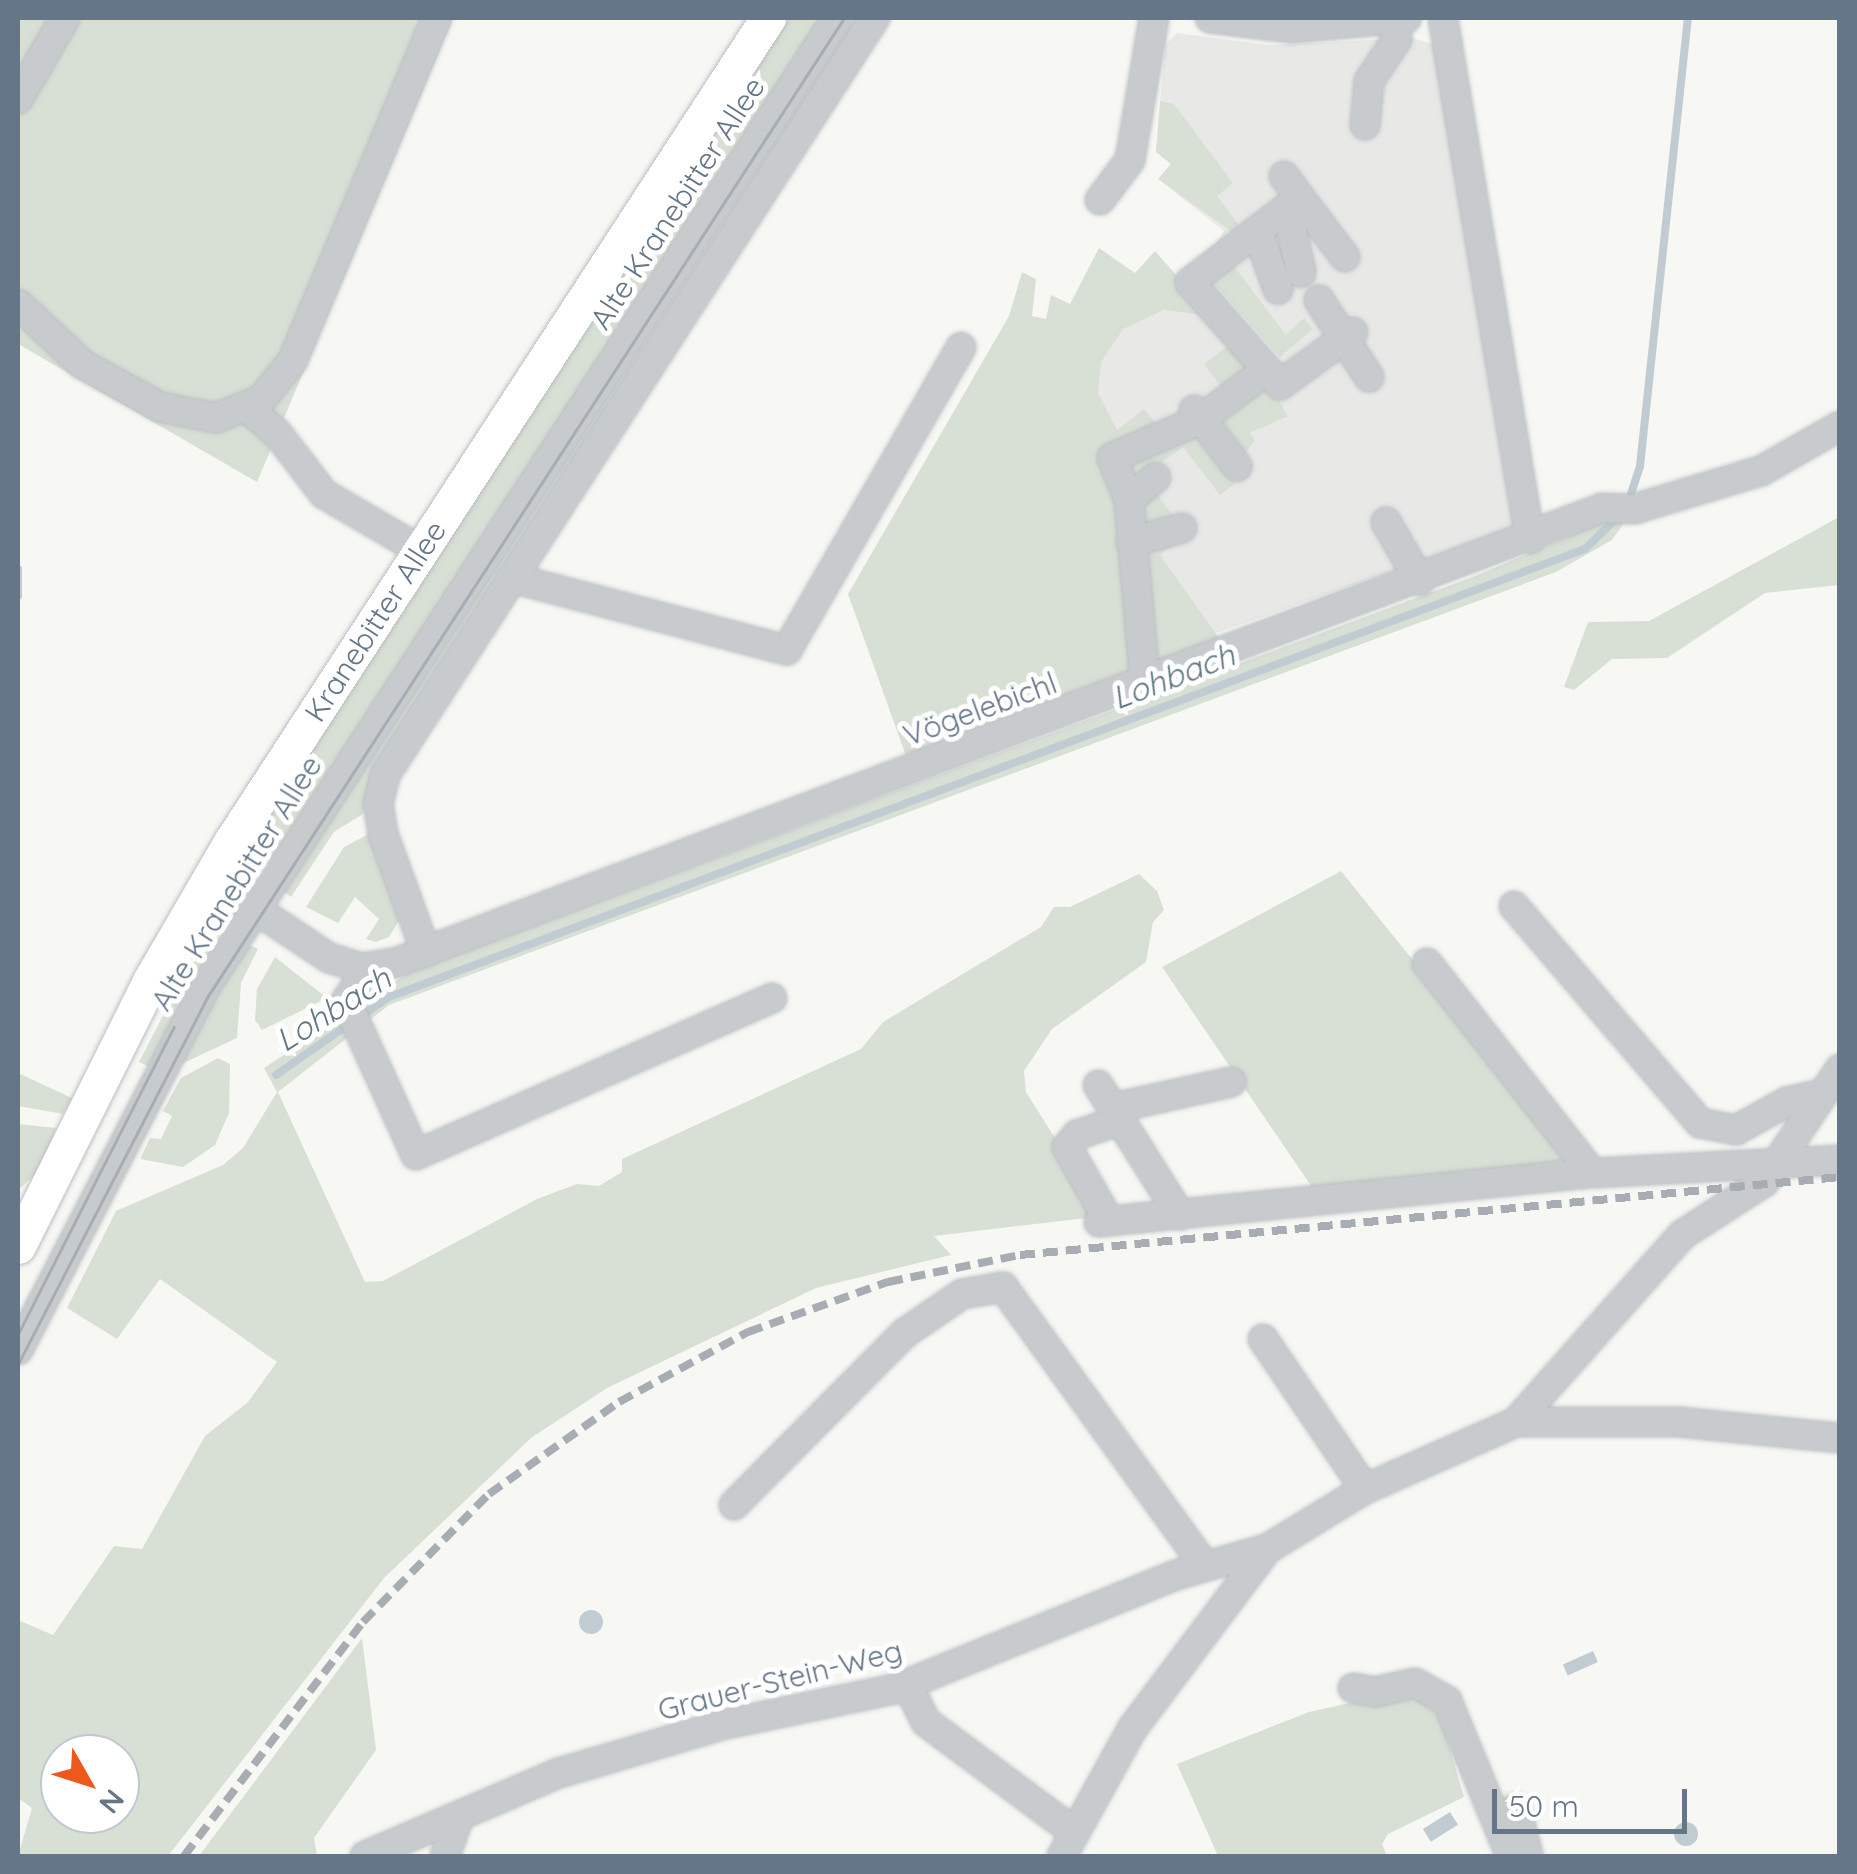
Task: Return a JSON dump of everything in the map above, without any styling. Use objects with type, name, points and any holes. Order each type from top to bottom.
[{"type":"main road","name":"Kranebitter Allee","points":[[19,1239],[209,878],[768,18]]},
{"type":"street","points":[[18,99],[66,18]]},
{"type":"street","points":[[18,304],[68,354],[138,398],[204,418],[247,408],[293,360],[437,18]]},
{"type":"street","name":"Alte Kranebitter Allee","points":[[18,1350],[184,1023],[837,18]]},
{"type":"street","points":[[426,952],[382,834],[380,793],[392,760],[875,18]]},
{"type":"street","points":[[1100,200],[1130,160],[1154,18]]},
{"type":"street","points":[[1210,18],[1292,28],[1402,18],[1397,39],[1369,81],[1364,125]]},
{"type":"street","points":[[1442,18],[1512,456],[1530,540]]},
{"type":"street","points":[[1290,194],[1257,232],[1190,282],[1280,385],[1347,337]]},
{"type":"street","points":[[1290,194],[1345,257]]},
{"type":"street","points":[[1290,194],[1301,272]]},
{"type":"street","points":[[1257,232],[1278,288]]},
{"type":"street","points":[[1319,300],[1347,337],[1369,377]]},
{"type":"street","points":[[512,578],[787,650],[960,348]]},
{"type":"street","points":[[1146,682],[1128,500],[1112,458],[1207,418],[1267,370]]},
{"type":"street","points":[[247,408],[277,433],[324,494],[420,550]]},
{"type":"street","points":[[1207,418],[1238,466]]},
{"type":"street","name":"Vögelebichl","points":[[369,967],[426,952],[1530,540],[1602,508],[1634,509],[1761,471],[1840,426]]},
{"type":"street","points":[[1128,500],[1156,477]]},
{"type":"street","points":[[1386,522],[1420,580]]},
{"type":"street","points":[[1131,542],[1182,528]]},
{"type":"street","points":[[209,878],[330,958],[369,967],[346,1000],[362,1028],[416,1155],[772,998]]},
{"type":"street","points":[[1514,906],[1700,1124],[1736,1130],[1787,1102],[1822,1094]]},
{"type":"street","points":[[1426,963],[1592,1173]]},
{"type":"street","points":[[1516,1422],[1682,1235],[1764,1182],[1840,1069]]},
{"type":"street","points":[[1232,1082],[1110,1105],[1077,1135],[1068,1148],[1104,1221],[1592,1173],[1840,1160]]},
{"type":"street","points":[[1110,1105],[1180,1216]]},
{"type":"street","points":[[734,1505],[905,1333],[962,1294],[1003,1287],[1204,1566]]},
{"type":"street","points":[[1263,1339],[1365,1489]]},
{"type":"street","points":[[907,1684],[926,1722],[1068,1844],[1132,1729],[1267,1548],[1365,1489],[1516,1422],[1680,1422],[1840,1438]]},
{"type":"street","name":"Grauer-Stein-Weg","points":[[365,1856],[559,1773],[692,1733],[907,1684],[1204,1566],[1267,1548]]},
{"type":"street","points":[[1354,1688],[1370,1692],[1415,1683],[1447,1700],[1511,1856]]},
{"type":"street","points":[[1516,1808],[1529,1856]]},
{"type":"street","points":[[446,1856],[459,1817]]},
{"type":"shaded area","points":[[18,18],[453,18],[257,482],[18,344]]},
{"type":"shaded area","points":[[785,18],[821,18],[274,857],[263,862],[267,816]]},
{"type":"shaded area","points":[[855,18],[865,18],[374,770],[363,814],[334,832],[291,897],[283,891]]},
{"type":"shaded area","points":[[1177,33],[1268,45],[1411,38],[1441,46],[1519,526],[1129,664],[1091,366],[1117,329],[1185,291],[1224,231],[1158,179],[1171,164],[1156,152],[1165,45]]},
{"type":"shaded area","points":[[1160,101],[1174,104],[1233,183],[1217,196],[1242,229],[1235,234],[1158,179],[1171,164],[1156,152]]},
{"type":"shaded area","points":[[1099,248],[1135,273],[1155,251],[1263,373],[1288,416],[1250,433],[1255,441],[1229,473],[1236,483],[1220,495],[1183,447],[1151,470],[1153,489],[1187,534],[1160,555],[1219,638],[906,756],[848,594],[1009,316],[1022,272],[1036,279],[1032,316],[1046,319],[1051,295],[1070,304]],"holes":[[[1164,310],[1197,314],[1232,343],[1204,364],[1221,387],[1164,433],[1144,409],[1117,430],[1098,393],[1101,362],[1123,329]]]},
{"type":"shaded area","points":[[1234,266],[1286,335],[1304,318],[1313,329],[1280,357],[1213,282]]},
{"type":"shaded area","points":[[1634,509],[1612,540],[1556,572],[389,1005],[278,1092],[365,1282],[383,1281],[537,1199],[577,1184],[599,1186],[622,1172],[622,1159],[861,1049],[883,1022],[1041,927],[1054,907],[1070,907],[1139,874],[1157,891],[1164,910],[1153,922],[1146,962],[1052,1029],[1024,1071],[1026,1092],[1104,1216],[934,1236],[951,1255],[816,1288],[607,1388],[531,1438],[384,1578],[168,1856],[18,1856],[32,1808],[18,1798],[18,1620],[53,1635],[114,1546],[142,1549],[205,1436],[248,1402],[277,1362],[160,1279],[117,1339],[67,1308],[116,1211],[223,1165],[243,1148],[277,1092],[264,1068],[411,971],[1475,576]]},
{"type":"shaded area","points":[[1839,517],[1839,585],[1765,593],[1667,658],[1612,659],[1574,690],[1564,687],[1588,622],[1649,621]]},
{"type":"shaded area","points":[[369,834],[400,919],[389,937],[376,942],[366,939],[379,919],[355,897],[338,923],[306,907],[344,847]]},
{"type":"shaded area","points":[[1341,871],[1573,1159],[1320,1199],[1162,967]]},
{"type":"shaded area","points":[[247,944],[258,949],[241,983],[237,1038],[175,1067]]},
{"type":"shaded area","points":[[211,945],[214,950],[148,1066],[139,1062],[187,969]]},
{"type":"shaded area","points":[[275,957],[327,998],[262,1030],[255,1020],[257,989]]},
{"type":"shaded area","points":[[218,1058],[230,1064],[229,1113],[215,1145],[183,1167],[140,1159],[150,1138],[161,1139],[172,1116],[163,1111],[181,1078]]},
{"type":"shaded area","points":[[18,1073],[72,1098],[63,1114],[18,1106]]},
{"type":"shaded area","points":[[18,1124],[56,1128],[38,1172],[18,1190]]},
{"type":"shaded area","points":[[591,1610],[600,1613],[600,1631],[591,1634],[582,1631],[579,1622],[582,1613]]},
{"type":"shaded area","points":[[362,1638],[376,1750],[314,1838],[317,1856],[199,1856]]},
{"type":"shaded area","points":[[1593,1651],[1598,1662],[1568,1675],[1563,1664]]},
{"type":"shaded area","points":[[1408,1690],[1454,1723],[1447,1739],[1464,1797],[1388,1834],[1382,1844],[1387,1856],[1218,1856],[1177,1764],[1309,1712]]},
{"type":"shaded area","points":[[1450,1812],[1458,1825],[1431,1842],[1423,1829]]},
{"type":"shaded area","points":[[1686,1822],[1698,1834],[1686,1846],[1674,1834]]},
{"type":"waterway","name":"Lohbach","points":[[1628,503],[1640,466],[1688,18]]},
{"type":"waterway","name":"Lohbach","points":[[361,1016],[389,997],[1585,549],[1620,515]]},
{"type":"waterway","points":[[18,569],[18,596]]},
{"type":"waterway","name":"Lohbach","points":[[276,1075],[349,1024]]},
{"type":"tram line","points":[[18,1364],[208,996],[844,18]]},
{"type":"tram line","points":[[18,1334],[174,1027]]},
{"type":"railway","points":[[184,1856],[363,1622],[489,1494],[619,1402],[748,1332],[888,1282],[1020,1255],[1840,1177]]}]
